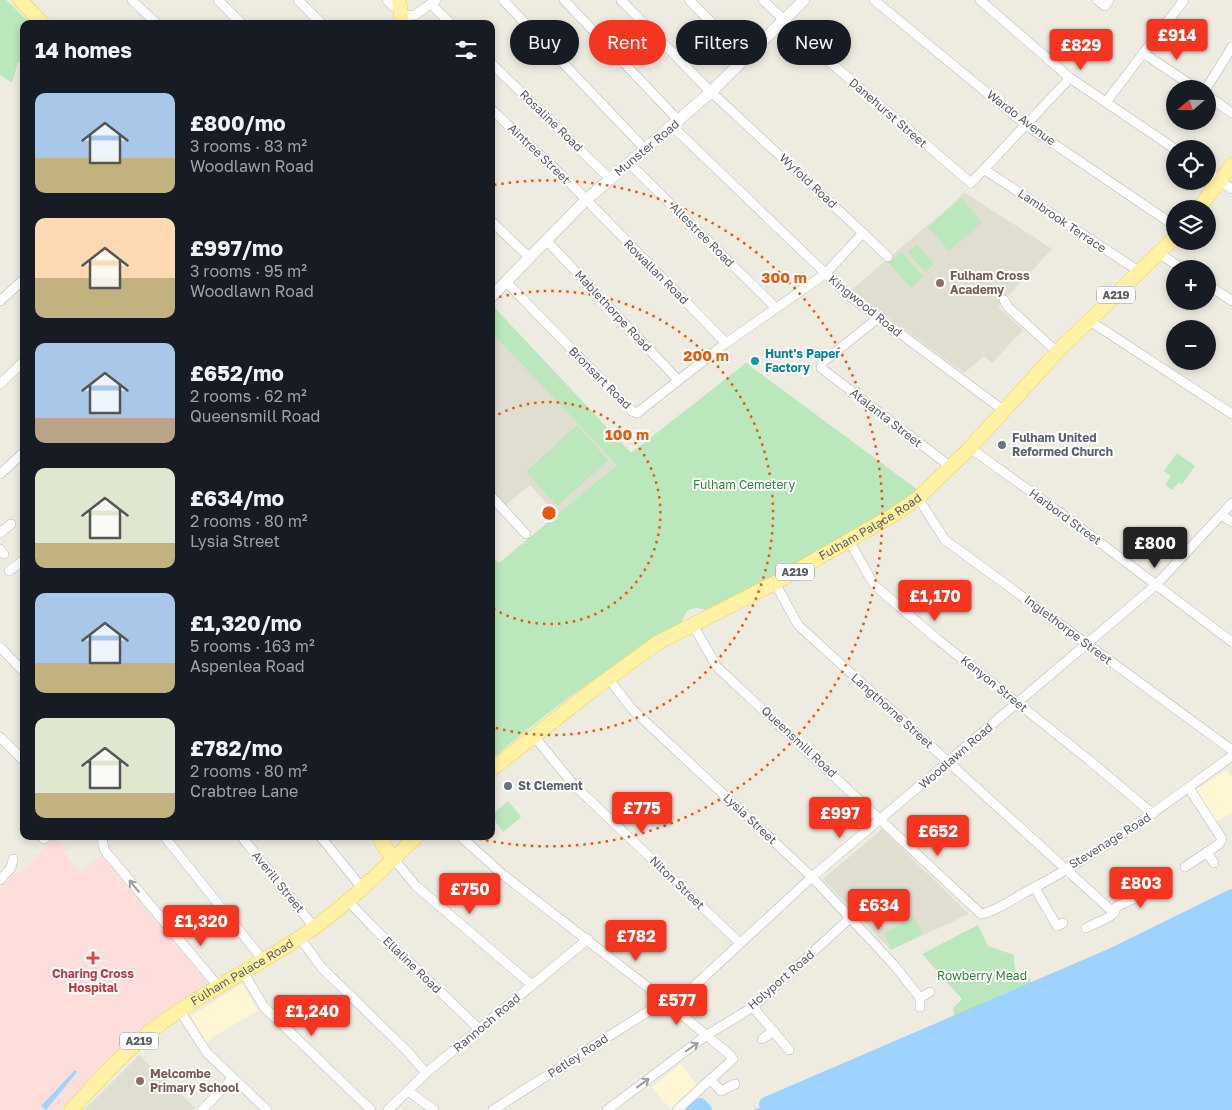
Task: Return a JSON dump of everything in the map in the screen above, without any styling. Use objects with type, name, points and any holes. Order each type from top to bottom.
[{"type":"main road","points":[[24,1],[41,20]]},
{"type":"main road","points":[[1205,200],[1232,165]]},
{"type":"main road","name":"Fulham Palace Road","points":[[495,767],[533,735],[657,643],[775,583],[849,541],[918,498],[970,448],[1057,352],[1166,247]]},
{"type":"main road","points":[[381,840],[393,858]]},
{"type":"main road","name":"Fulham Palace Road","points":[[71,1110],[139,1041],[218,986],[300,938],[362,888],[413,840]]},
{"type":"street","points":[[132,0],[153,20]]},
{"type":"street","points":[[218,0],[238,20]]},
{"type":"street","points":[[298,0],[318,20]]},
{"type":"street","points":[[387,0],[400,11],[415,15],[433,2],[448,20]]},
{"type":"street","points":[[503,0],[646,150]]},
{"type":"street","name":"Kingwood Road","points":[[564,0],[676,124],[825,274],[878,318],[1003,410]]},
{"type":"street","name":"Wyfold Road","points":[[621,0],[712,91],[888,257]]},
{"type":"street","points":[[688,0],[708,20]]},
{"type":"street","name":"Danehurst Street","points":[[763,0],[783,20]]},
{"type":"street","name":"Munster Road","points":[[785,20],[804,0]]},
{"type":"street","name":"Wardo Avenue","points":[[874,0],[1026,125],[1166,220]]},
{"type":"street","points":[[980,0],[1070,78],[1166,143]]},
{"type":"street","points":[[1097,0],[1105,6],[1109,0]]},
{"type":"street","points":[[1106,102],[1184,0]]},
{"type":"street","name":"Munster Road","points":[[767,38],[777,28]]},
{"type":"street","points":[[1212,80],[1232,47]]},
{"type":"street","points":[[1143,53],[1184,80]]},
{"type":"street","name":"Munster Road","points":[[495,293],[586,200],[676,124],[739,65]]},
{"type":"street","name":"Danehurst Street","points":[[835,65],[971,183],[985,170]]},
{"type":"street","name":"Rosaline Road","points":[[495,67],[610,179]]},
{"type":"street","points":[[985,170],[1070,78]]},
{"type":"street","points":[[1216,102],[1232,113]]},
{"type":"street","name":"Aintree Street","points":[[495,113],[586,200]]},
{"type":"street","name":"Allestree Road","points":[[629,163],[775,307]]},
{"type":"street","name":"Lambrook Terrace","points":[[985,170],[1140,272]]},
{"type":"street","points":[[1216,178],[1232,189]]},
{"type":"street","name":"Rowallan Road","points":[[586,200],[726,343]]},
{"type":"street","points":[[495,224],[530,258]]},
{"type":"street","points":[[825,274],[863,233]]},
{"type":"street","name":"Mablethorpe Road","points":[[547,241],[678,380]]},
{"type":"street","points":[[1160,254],[1169,260]]},
{"type":"street","name":"Bronsart Road","points":[[506,282],[632,411],[637,413],[726,343],[775,307],[825,274]]},
{"type":"street","points":[[0,301],[20,283]]},
{"type":"street","points":[[1216,290],[1232,301]]},
{"type":"street","points":[[1004,300],[1008,307],[1057,352]]},
{"type":"street","name":"Atalanta Street","points":[[878,318],[823,362],[821,368],[951,467]]},
{"type":"street","points":[[1090,321],[1232,414]]},
{"type":"street","points":[[0,384],[20,365]]},
{"type":"street","name":"Harbord Street","points":[[970,448],[1232,642]]},
{"type":"street","points":[[0,474],[20,456]]},
{"type":"street","name":"Inglethorpe Street","points":[[918,498],[945,540],[1232,750]]},
{"type":"street","points":[[495,500],[526,534]]},
{"type":"street","name":"Woodlawn Road","points":[[707,1035],[676,1010],[675,1004],[812,878],[1156,585],[1232,503]]},
{"type":"street","points":[[1221,515],[1232,522]]},
{"type":"street","points":[[0,533],[11,524]]},
{"type":"street","name":"Kenyon Street","points":[[849,541],[874,585],[1153,814]]},
{"type":"street","points":[[9,571],[20,563]]},
{"type":"street","name":"Langthorne Street","points":[[775,583],[798,625],[1114,913]]},
{"type":"street","name":"Queensmill Road","points":[[693,624],[717,667],[981,914]]},
{"type":"street","points":[[0,647],[20,668]]},
{"type":"street","name":"Lysia Street","points":[[608,678],[632,709],[812,878],[891,961],[920,1002],[930,992]]},
{"type":"street","name":"Niton Street","points":[[533,735],[573,784],[740,943]]},
{"type":"street","points":[[0,737],[20,757]]},
{"type":"street","name":"Stevenage Road","points":[[981,914],[1035,888],[1067,869],[1153,814],[1232,756]]},
{"type":"street","points":[[1185,867],[1219,844],[1222,839],[1189,788]]},
{"type":"street","points":[[102,840],[105,851],[218,986]]},
{"type":"street","points":[[167,840],[263,960]]},
{"type":"street","name":"Averill Street","points":[[244,840],[314,927]]},
{"type":"street","points":[[323,840],[362,888]]},
{"type":"street","points":[[464,840],[501,873],[588,939]]},
{"type":"street","points":[[1207,852],[1214,863]]},
{"type":"street","points":[[0,880],[11,868],[13,858]]},
{"type":"street","points":[[393,858],[416,886],[532,985]]},
{"type":"street","points":[[1035,888],[1058,927]]},
{"type":"street","points":[[1086,928],[1110,917],[1116,907],[1152,890]]},
{"type":"street","name":"Ellaline Road","points":[[348,900],[372,926],[479,1029]]},
{"type":"street","name":"Holyport Road","points":[[607,1110],[707,1035],[753,1007],[850,918]]},
{"type":"street","points":[[300,938],[322,968],[407,1051],[426,1073]]},
{"type":"street","name":"Rannoch Road","points":[[388,1110],[426,1073],[588,939]]},
{"type":"street","name":"Petley Road","points":[[493,1110],[658,1004],[661,1000],[659,996],[588,939]]},
{"type":"street","points":[[243,972],[264,1007],[371,1110]]},
{"type":"street","points":[[753,1007],[789,1050]]},
{"type":"street","points":[[180,1011],[197,1041],[232,1078],[267,1110]]},
{"type":"street","points":[[762,1039],[774,1032]]},
{"type":"street","points":[[676,1110],[733,1059],[707,1035]]},
{"type":"street","points":[[202,1110],[232,1078]]},
{"type":"street","points":[[710,1078],[721,1091],[735,1084]]},
{"type":"street","points":[[408,1091],[434,1110]]},
{"type":"shaded area","name":"Fulham Cross Academy","points":[[964,192],[1052,249],[998,307],[1023,330],[992,363],[984,356],[964,373],[851,290],[953,204]]},
{"type":"shaded area","points":[[495,336],[617,465],[557,515],[530,485],[506,505],[495,493]]},
{"type":"shaded area","points":[[1227,770],[1232,778],[1232,812],[1216,822],[1196,790]]},
{"type":"shaded area","points":[[882,829],[969,914],[891,950],[823,879]]},
{"type":"shaded area","name":"Charing Cross Hospital","points":[[52,840],[59,840],[66,849],[63,852],[81,872],[101,856],[207,983],[141,1029],[111,1056],[60,1110],[0,1110],[0,888],[18,872],[20,873]]},
{"type":"shaded area","points":[[242,984],[258,1011],[213,1037],[207,1043],[191,1016]]},
{"type":"shaded area","name":"Melcombe Primary School","points":[[139,1055],[195,1108],[192,1110],[88,1110],[86,1108]]},
{"type":"shaded area","points":[[681,1064],[698,1086],[672,1109],[652,1087]]},
{"type":"green space","points":[[0,0],[6,0],[27,20],[20,20],[20,63],[18,62],[12,83],[0,75]]},
{"type":"green space","points":[[961,198],[982,222],[949,251],[928,227]]},
{"type":"green space","points":[[917,244],[934,264],[925,272],[908,252]]},
{"type":"green space","points":[[902,252],[923,277],[911,288],[889,263]]},
{"type":"green space","name":"Fulham Cemetery","points":[[495,308],[631,453],[746,363],[918,490],[868,524],[788,569],[706,610],[697,608],[688,610],[680,624],[582,688],[535,723],[495,757],[495,560],[499,563],[617,465],[495,336]]},
{"type":"green space","points":[[577,425],[608,460],[557,506],[526,472]]},
{"type":"green space","points":[[1177,453],[1195,466],[1182,484],[1179,482],[1172,490],[1165,485],[1171,476],[1164,471]]},
{"type":"green space","points":[[508,801],[521,817],[503,832],[495,821],[495,812]]},
{"type":"green space","points":[[914,917],[923,934],[892,949],[884,933]]},
{"type":"green space","name":"Rowberry Mead","points":[[978,925],[988,946],[1014,955],[1017,974],[1030,978],[1032,984],[1028,985],[1031,990],[955,1021],[953,1008],[962,999],[922,954]]},
{"type":"water","points":[[1232,896],[1232,1110],[754,1110],[846,1068],[1110,956]]},
{"type":"water","points":[[75,1070],[77,1072],[46,1110],[41,1106]]},
{"type":"waterway","points":[[768,1110],[766,1104],[1110,956],[1232,896]]},
{"type":"waterway","points":[[693,1110],[700,1105],[705,1110]]},
{"type":"place","name":"Fulham Cross Academy","points":[[940,283]]},
{"type":"place","name":"Hunt's Paper Factory","points":[[755,361]]},
{"type":"place","name":"Fulham United Reformed Church","points":[[1002,445]]},
{"type":"place","name":"St Clement","points":[[508,786]]},
{"type":"place","name":"Charing Cross Hospital","points":[[93,958]]},
{"type":"place","name":"Melcombe Primary School","points":[[140,1081]]}]
